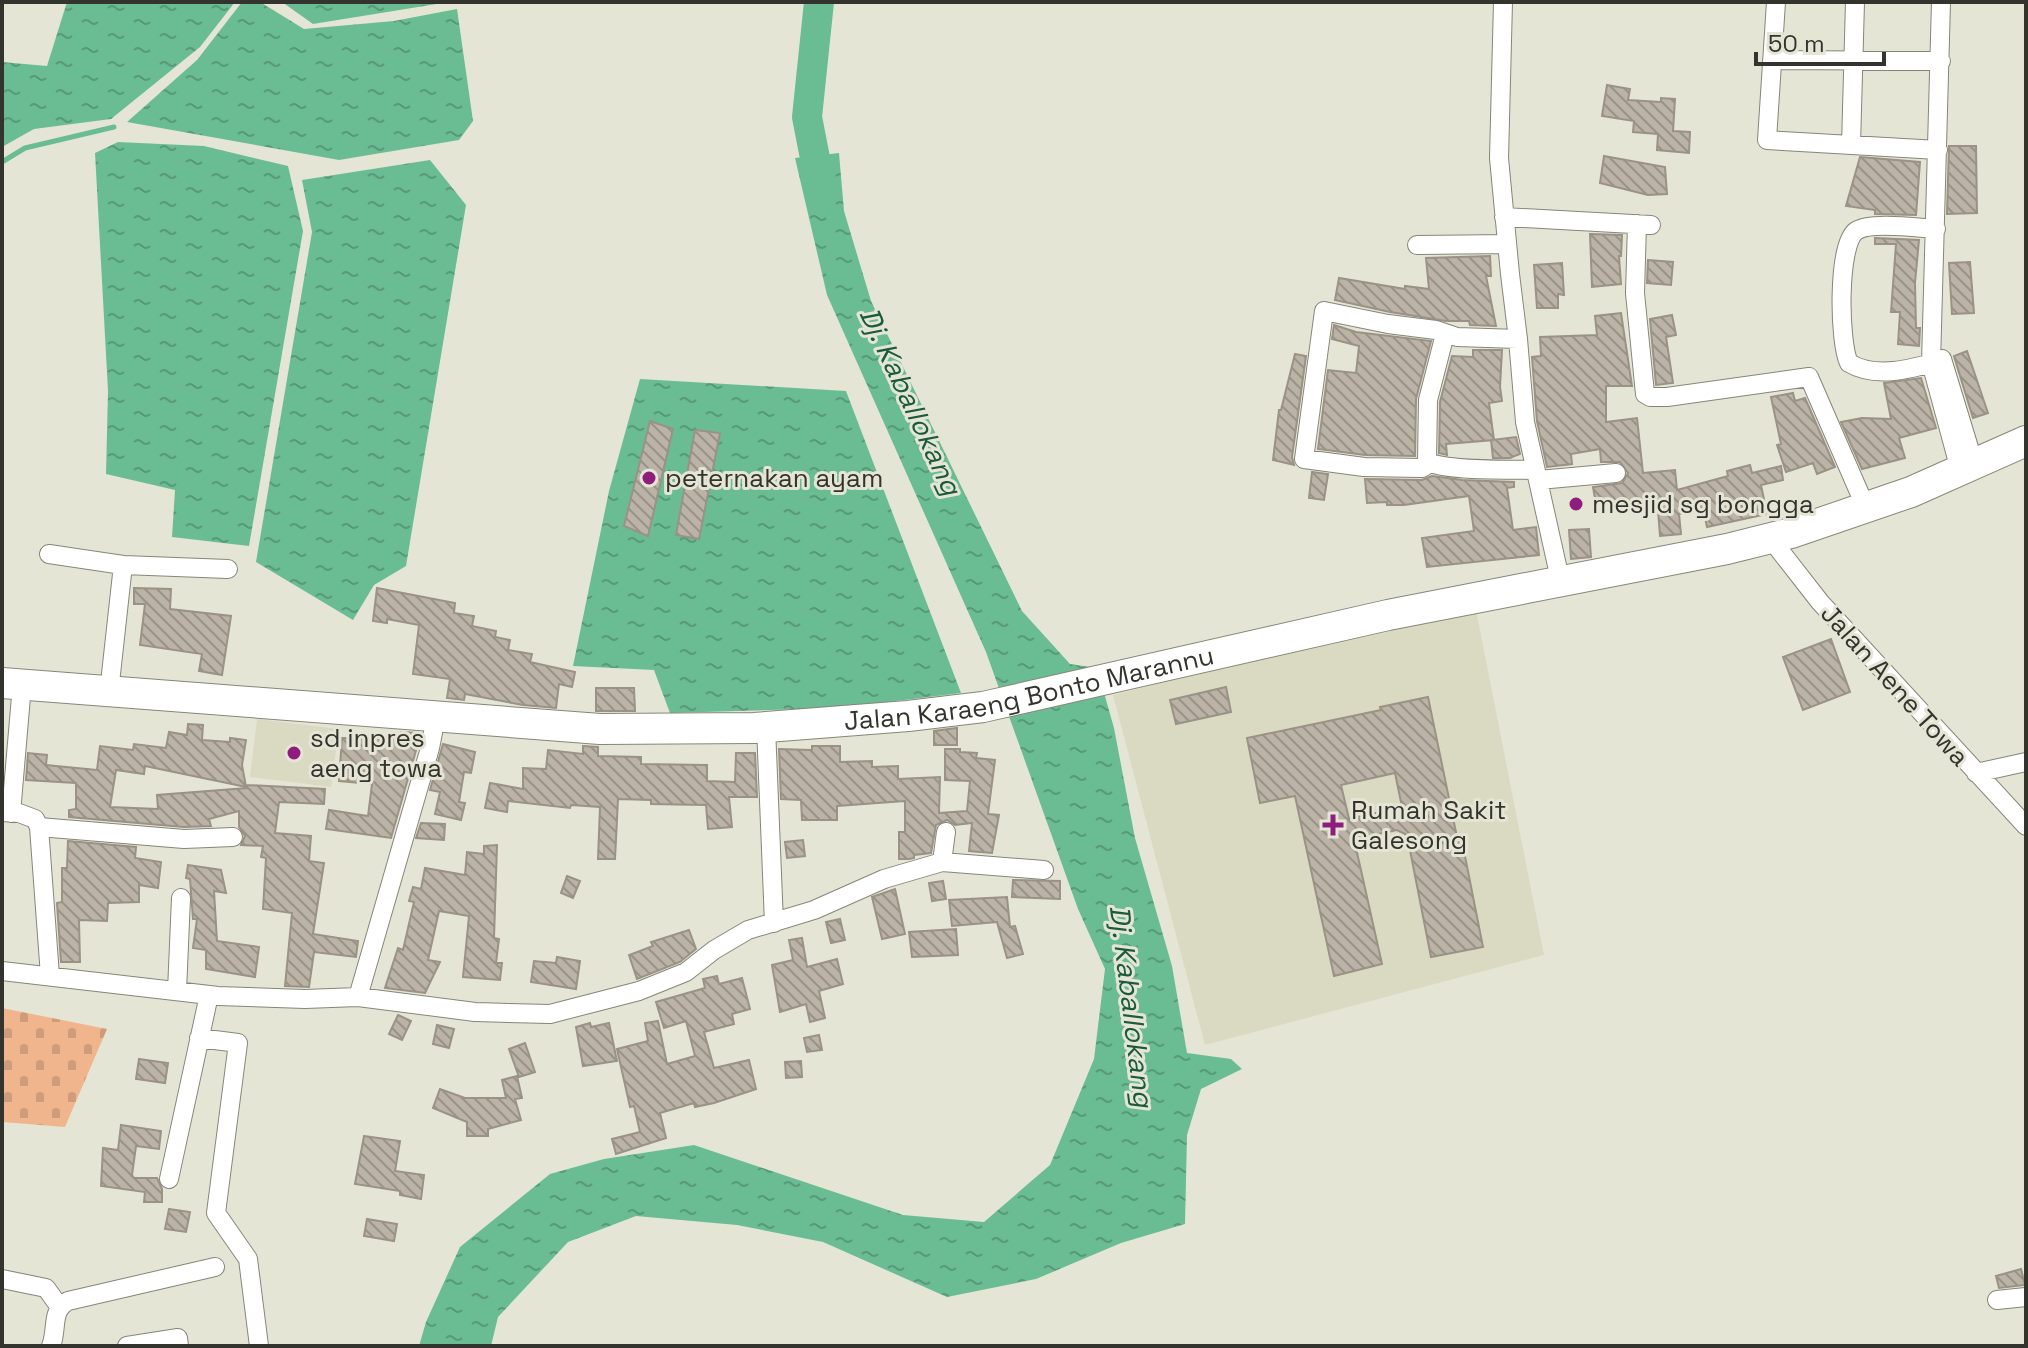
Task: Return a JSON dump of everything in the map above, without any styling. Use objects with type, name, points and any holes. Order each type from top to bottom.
[{"type":"main road","name":"Jalan Karaeng Bonto Marannu","points":[[12,684],[600,729],[766,727],[931,714],[1004,702],[1388,615],[1770,538],[1866,508],[2026,441]]},
{"type":"street","points":[[1503,2],[1499,158],[1504,217],[1525,422],[1560,579]]},
{"type":"street","points":[[1776,2],[1767,140],[1938,150]]},
{"type":"street","points":[[1851,145],[1855,2]]},
{"type":"street","points":[[1941,2],[1933,338],[1936,362],[1967,467]]},
{"type":"street","points":[[1772,60],[1941,61]]},
{"type":"street","points":[[1504,217],[1644,224],[1635,293],[1645,394],[1667,397],[1809,377],[1866,508]]},
{"type":"street","points":[[1936,229],[1873,226],[1855,231],[1846,252],[1842,343],[1849,363],[1868,372],[1936,362]]},
{"type":"street","points":[[1417,245],[1507,244]]},
{"type":"street","points":[[1518,339],[1457,337],[1324,311],[1304,459],[1389,468],[1422,468],[1430,463],[1537,475],[1616,473]]},
{"type":"street","points":[[1430,463],[1427,461],[1426,442],[1428,400],[1445,334]]},
{"type":"street","name":"Jalan Aene Towa","points":[[1770,538],[1820,602],[2026,826]]},
{"type":"street","points":[[49,554],[123,565],[228,569]]},
{"type":"street","points":[[109,692],[123,565]]},
{"type":"street","points":[[12,684],[6,812],[35,819],[39,827],[50,976]]},
{"type":"street","points":[[358,997],[430,748],[436,717]]},
{"type":"street","points":[[766,727],[774,923]]},
{"type":"street","points":[[1976,773],[2026,762]]},
{"type":"street","points":[[39,827],[184,839],[233,837]]},
{"type":"street","points":[[942,862],[946,832]]},
{"type":"street","points":[[2,971],[209,995],[305,999],[358,997],[475,1012],[550,1014],[615,998],[686,972],[729,940],[814,910],[868,884],[942,862],[1044,870]]},
{"type":"street","points":[[177,991],[181,898]]},
{"type":"street","points":[[169,1179],[209,995]]},
{"type":"street","points":[[199,1038],[238,1043],[216,1213],[248,1259],[259,1346]]},
{"type":"street","points":[[51,1346],[56,1334],[55,1315],[59,1306],[68,1301],[215,1267]]},
{"type":"street","points":[[2,1279],[46,1288],[59,1306]]},
{"type":"street","points":[[1997,1300],[2026,1297]]},
{"type":"street","points":[[127,1346],[178,1338],[179,1346]]},
{"type":"shaded area","name":"Rumah Sakit Galesong","points":[[1475,605],[1544,955],[1205,1045],[1113,695]]},
{"type":"shaded area","name":"sd inpres aeng towa","points":[[257,719],[339,729],[331,787],[250,777]]},
{"type":"green space","points":[[2,1008],[107,1029],[65,1127],[2,1122]]},
{"type":"water","points":[[67,2],[235,2],[200,47],[111,119],[34,129],[2,147],[2,62],[47,66]]},
{"type":"water","points":[[242,2],[260,2],[304,29],[394,21],[457,9],[473,121],[459,140],[339,160],[127,122],[197,60]]},
{"type":"water","points":[[282,2],[449,2],[313,24]]},
{"type":"water","points":[[118,142],[204,146],[288,166],[303,231],[249,546],[172,537],[175,490],[106,474],[108,391],[95,153]]},
{"type":"water","points":[[839,153],[844,211],[871,301],[1022,611],[1070,664],[1097,668],[1114,728],[1135,838],[1172,966],[1187,1053],[1231,1059],[1242,1069],[1201,1089],[1187,1135],[1185,1224],[1121,1243],[1036,1279],[947,1297],[823,1242],[737,1225],[636,1216],[568,1242],[498,1317],[491,1346],[419,1346],[426,1322],[460,1247],[550,1174],[604,1159],[694,1145],[903,1215],[984,1222],[1050,1165],[1094,1059],[1105,969],[1078,909],[986,652],[827,295],[795,158]]},
{"type":"water","points":[[430,160],[466,205],[406,566],[374,585],[353,620],[256,562],[312,232],[302,180]]},
{"type":"water","points":[[640,379],[846,391],[961,693],[839,708],[670,713],[654,670],[573,666],[609,491]]},
{"type":"building","points":[[1607,85],[1630,89],[1628,100],[1661,102],[1661,98],[1675,99],[1673,131],[1690,132],[1689,153],[1657,150],[1658,134],[1633,132],[1634,121],[1602,116]]},
{"type":"building","points":[[1949,146],[1976,146],[1977,213],[1947,214]]},
{"type":"building","points":[[1604,156],[1665,167],[1667,194],[1648,195],[1600,183]]},
{"type":"building","points":[[1860,157],[1920,162],[1916,215],[1875,214],[1875,210],[1846,206]]},
{"type":"building","points":[[1590,234],[1622,235],[1619,256],[1621,284],[1592,287]]},
{"type":"building","points":[[1875,238],[1919,240],[1915,283],[1919,346],[1898,344],[1900,312],[1891,312],[1896,244],[1875,244]]},
{"type":"building","points":[[1490,256],[1491,276],[1486,276],[1496,326],[1470,325],[1469,321],[1446,321],[1335,300],[1339,278],[1405,289],[1405,286],[1429,289],[1426,258]]},
{"type":"building","points":[[1648,260],[1673,262],[1671,285],[1647,283]]},
{"type":"building","points":[[1970,262],[1974,313],[1952,314],[1949,263]]},
{"type":"building","points":[[1562,263],[1564,295],[1558,294],[1558,308],[1537,308],[1534,265]]},
{"type":"building","points":[[1621,313],[1632,386],[1606,386],[1606,422],[1637,418],[1643,473],[1675,470],[1677,490],[1728,476],[1727,471],[1750,465],[1752,473],[1781,466],[1783,480],[1761,485],[1767,514],[1707,527],[1703,508],[1679,514],[1681,534],[1660,536],[1658,510],[1654,511],[1653,501],[1597,510],[1593,487],[1622,483],[1628,473],[1620,462],[1601,462],[1600,449],[1571,454],[1572,464],[1547,467],[1537,421],[1532,357],[1541,356],[1540,337],[1597,335],[1595,316]]},
{"type":"building","points":[[1672,315],[1676,335],[1666,337],[1673,383],[1656,385],[1650,319]]},
{"type":"building","points":[[1334,325],[1356,332],[1431,341],[1416,399],[1415,456],[1365,455],[1318,449],[1328,370],[1356,373],[1359,346],[1332,339]]},
{"type":"building","points":[[1473,350],[1502,350],[1502,401],[1489,403],[1494,440],[1446,444],[1447,455],[1439,453],[1440,402],[1452,356],[1473,357]]},
{"type":"building","points":[[1967,351],[1988,413],[1973,418],[1954,356]]},
{"type":"building","points":[[1295,354],[1306,356],[1292,457],[1294,465],[1273,460],[1279,410]]},
{"type":"building","points":[[1921,378],[1936,428],[1899,438],[1905,458],[1862,469],[1841,422],[1862,418],[1891,419],[1884,383]]},
{"type":"building","points":[[1793,393],[1795,401],[1805,398],[1835,467],[1817,474],[1813,463],[1786,472],[1777,445],[1781,444],[1771,397]]},
{"type":"building","name":"peternakan ayam","points":[[650,421],[673,429],[648,536],[624,526]]},
{"type":"building","name":"peternakan ayam","points":[[695,430],[720,433],[699,539],[676,535]]},
{"type":"building","points":[[1516,437],[1520,454],[1510,458],[1493,458],[1491,440]]},
{"type":"building","points":[[1312,472],[1328,474],[1324,500],[1309,498]]},
{"type":"building","points":[[1432,476],[1514,482],[1514,487],[1507,488],[1513,530],[1536,527],[1539,555],[1427,567],[1422,538],[1474,531],[1469,496],[1404,505],[1367,503],[1365,479],[1422,480]]},
{"type":"building","points":[[1589,529],[1591,557],[1571,559],[1569,530]]},
{"type":"building","points":[[134,588],[171,589],[170,609],[231,616],[222,675],[199,671],[202,654],[140,645],[145,604],[134,604]]},
{"type":"building","points":[[377,588],[455,603],[454,613],[474,616],[472,626],[496,631],[495,637],[510,640],[508,650],[532,654],[530,662],[575,672],[572,687],[559,684],[556,708],[465,694],[464,700],[447,698],[450,679],[413,674],[419,625],[387,619],[387,623],[373,621]]},
{"type":"building","points":[[1831,639],[1850,692],[1803,710],[1783,657]]},
{"type":"building","points":[[1226,687],[1231,712],[1176,724],[1170,700]]},
{"type":"building","points":[[596,688],[634,688],[635,711],[596,711]]},
{"type":"building","points":[[1428,697],[1483,947],[1431,957],[1407,835],[1397,830],[1354,839],[1382,964],[1334,976],[1295,796],[1260,803],[1247,738],[1381,710],[1380,707]],"holes":[[[1395,773],[1402,807],[1349,819],[1341,785]]]},
{"type":"building","points":[[188,724],[203,725],[202,740],[246,740],[242,765],[246,787],[145,766],[144,774],[116,770],[110,807],[158,809],[157,795],[247,788],[247,785],[325,789],[324,804],[279,802],[275,833],[311,836],[309,861],[324,863],[313,934],[358,941],[356,957],[314,952],[309,987],[285,986],[292,913],[263,909],[266,858],[261,857],[263,846],[241,845],[245,836],[239,827],[239,811],[209,819],[211,826],[184,827],[69,817],[69,810],[76,809],[76,783],[26,780],[28,753],[47,755],[46,765],[97,770],[100,746],[133,750],[134,744],[166,748],[169,732],[187,735]]},
{"type":"building","points":[[957,728],[957,745],[934,745],[934,731]]},
{"type":"building","points":[[401,732],[418,733],[419,740],[391,838],[326,829],[329,810],[368,816],[372,784],[339,781],[342,738],[401,739]]},
{"type":"building","points":[[443,744],[475,752],[471,773],[464,772],[459,802],[465,803],[461,820],[435,814],[440,792],[430,790]]},
{"type":"building","points":[[583,746],[598,747],[598,756],[641,757],[641,764],[707,765],[707,781],[735,782],[736,753],[755,753],[757,797],[729,797],[732,827],[708,829],[706,805],[651,804],[651,800],[618,799],[615,859],[598,859],[600,807],[571,805],[570,808],[508,801],[507,812],[485,808],[490,783],[523,789],[523,768],[546,769],[548,750],[583,754]]},
{"type":"building","points":[[812,746],[840,746],[840,762],[872,761],[872,767],[898,766],[898,779],[940,777],[939,813],[967,811],[970,781],[945,780],[945,749],[960,749],[960,752],[977,753],[976,758],[995,760],[988,814],[999,815],[992,853],[969,851],[972,823],[955,825],[947,820],[936,825],[931,853],[899,859],[899,832],[905,832],[905,801],[837,806],[837,820],[802,820],[801,800],[781,799],[779,749],[812,750]]},
{"type":"building","points":[[421,823],[445,824],[444,840],[416,838]]},
{"type":"building","points":[[803,840],[805,856],[787,858],[785,842]]},
{"type":"building","points":[[68,841],[136,847],[135,858],[161,862],[158,888],[139,885],[139,902],[108,903],[107,921],[79,920],[80,962],[61,962],[57,903],[62,902],[62,868],[67,868]]},
{"type":"building","points":[[497,845],[494,938],[499,939],[496,963],[502,963],[500,980],[463,977],[469,916],[439,911],[428,960],[440,962],[425,993],[385,988],[398,948],[403,950],[414,902],[409,901],[413,887],[421,889],[425,868],[465,875],[467,852],[484,854],[484,846]]},
{"type":"building","points":[[188,865],[221,870],[226,893],[214,891],[217,941],[259,947],[255,977],[206,969],[206,950],[193,948],[197,919],[193,919],[190,879],[186,878]]},
{"type":"building","points":[[567,876],[580,881],[573,898],[561,893]]},
{"type":"building","points":[[1013,880],[1060,881],[1060,899],[1012,897]]},
{"type":"building","points":[[943,881],[946,899],[932,901],[929,883]]},
{"type":"building","points":[[895,889],[905,934],[882,939],[872,897]]},
{"type":"building","points":[[1007,897],[1010,927],[1015,926],[1023,954],[1007,958],[997,922],[952,926],[949,900]]},
{"type":"building","points":[[840,919],[845,940],[831,943],[826,922]]},
{"type":"building","points":[[956,929],[958,955],[912,957],[909,932]]},
{"type":"building","points":[[689,930],[696,949],[680,962],[637,979],[629,955],[653,946],[651,942]]},
{"type":"building","points":[[802,938],[807,967],[837,959],[843,984],[819,991],[825,1018],[810,1022],[806,1004],[780,1012],[772,965],[793,960],[789,940]]},
{"type":"building","points":[[557,957],[580,961],[576,989],[531,982],[534,961],[556,963]]},
{"type":"building","points":[[717,976],[719,984],[742,978],[750,1009],[732,1014],[734,1024],[704,1032],[714,1068],[749,1060],[756,1089],[714,1103],[695,1107],[694,1103],[660,1113],[666,1138],[616,1154],[612,1139],[640,1132],[634,1106],[630,1107],[617,1049],[648,1041],[645,1023],[658,1021],[667,1064],[695,1056],[686,1021],[664,1028],[656,1002],[705,988],[703,979]]},
{"type":"building","points":[[398,1015],[411,1021],[402,1040],[389,1034]]},
{"type":"building","points":[[590,1023],[591,1027],[609,1023],[617,1061],[583,1066],[576,1027]]},
{"type":"building","points":[[437,1025],[454,1029],[449,1048],[433,1044]]},
{"type":"building","points":[[819,1035],[822,1050],[807,1052],[804,1038]]},
{"type":"building","points":[[525,1043],[535,1072],[519,1077],[509,1049]]},
{"type":"building","points":[[139,1059],[168,1063],[165,1083],[136,1079]]},
{"type":"building","points":[[801,1061],[802,1077],[786,1078],[785,1062]]},
{"type":"building","points":[[517,1076],[522,1098],[515,1099],[521,1120],[488,1129],[488,1136],[467,1136],[467,1122],[433,1108],[440,1089],[465,1098],[506,1098],[502,1080]]},
{"type":"building","points":[[121,1125],[161,1131],[159,1149],[136,1146],[132,1175],[134,1178],[157,1178],[162,1189],[162,1202],[144,1202],[145,1192],[101,1186],[103,1148],[118,1150]]},
{"type":"building","points":[[364,1136],[400,1141],[395,1171],[424,1175],[421,1199],[400,1195],[400,1191],[355,1184]]},
{"type":"building","points":[[169,1209],[190,1212],[186,1232],[165,1229]]},
{"type":"building","points":[[367,1219],[397,1224],[394,1241],[364,1236]]},
{"type":"building","points":[[2021,1269],[2025,1285],[1999,1288],[1996,1276]]},
{"type":"waterway","name":"Dj. Kaballokang","points":[[819,2],[807,117],[822,194]]},
{"type":"waterway","points":[[2,162],[25,148],[114,127]]},
{"type":"place","name":"peternakan ayam","points":[[649,478]]},
{"type":"place","name":"mesjid sg bongga","points":[[1576,504]]},
{"type":"place","name":"sd inpres aeng towa","points":[[294,753]]},
{"type":"place","name":"Rumah Sakit Galesong","points":[[1333,825]]}]
